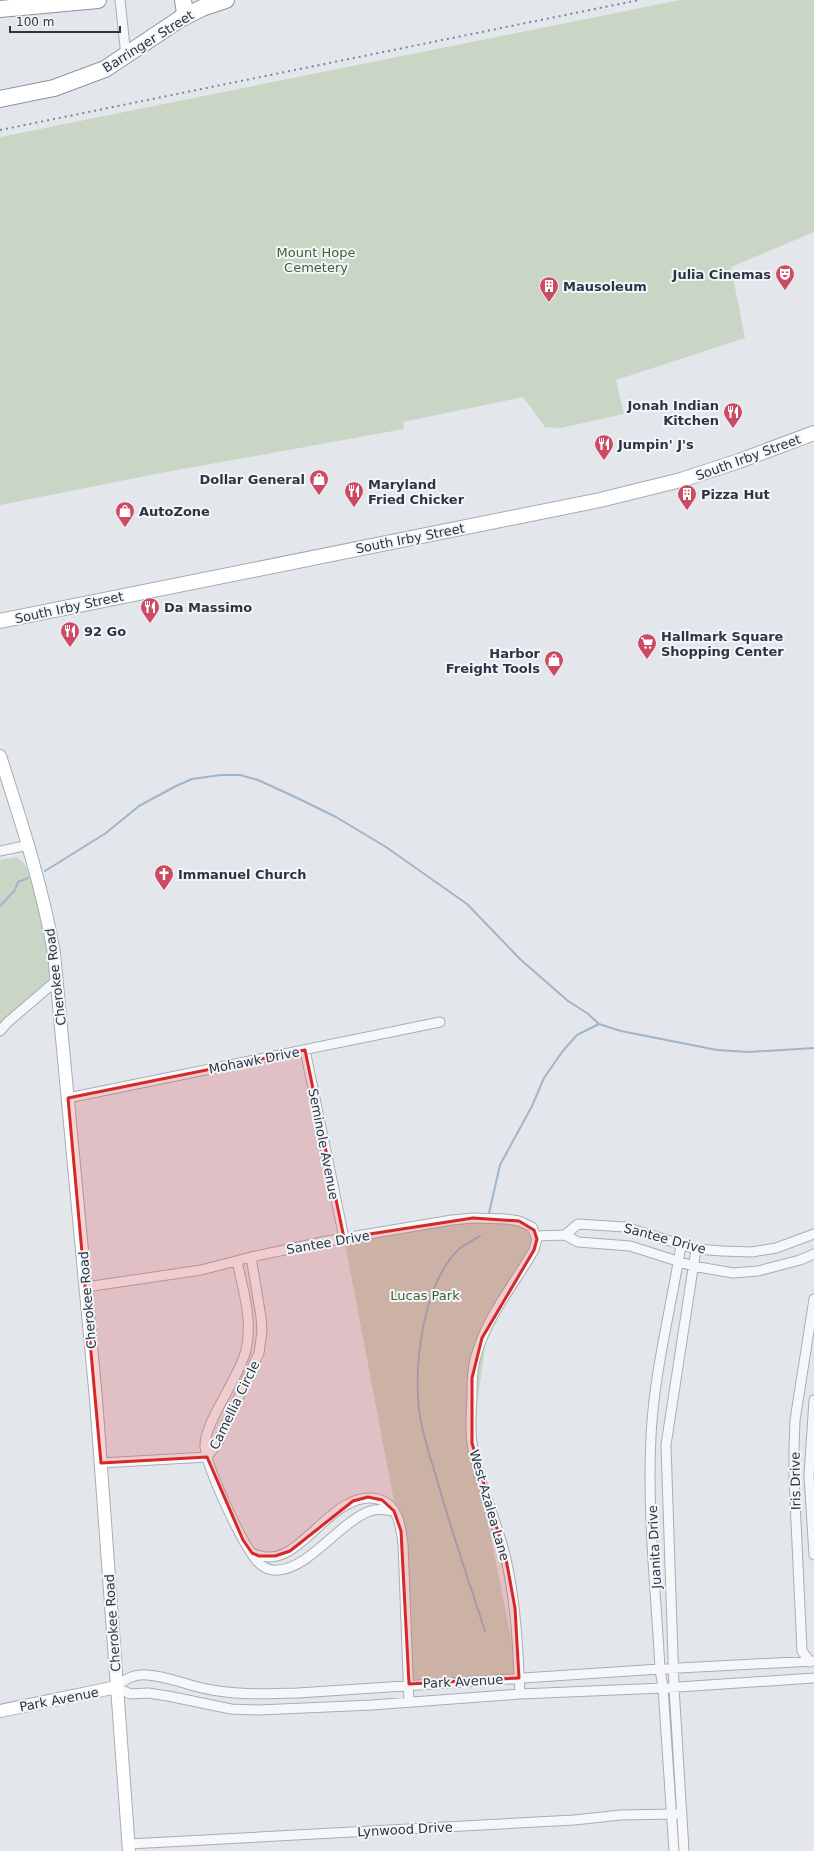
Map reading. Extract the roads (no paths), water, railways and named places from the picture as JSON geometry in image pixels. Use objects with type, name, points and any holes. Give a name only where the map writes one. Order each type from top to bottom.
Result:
[{"type":"highway","points":[[0,9],[98,0]]},
{"type":"highway","points":[[180,19],[185,13],[183,0]]},
{"type":"highway","name":"Barringer Street","points":[[0,99],[68,84],[105,69],[180,19],[202,8],[226,0]]},
{"type":"main road","name":"South Irby Street","points":[[0,621],[600,500],[681,480],[814,433]]},
{"type":"street","points":[[120,0],[126,56]]},
{"type":"street","name":"Cherokee Road","points":[[0,756],[29,845],[48,919],[56,982],[86,1287],[101,1463],[129,1847]]},
{"type":"street","points":[[0,851],[29,845]]},
{"type":"street","points":[[0,1031],[56,982]]},
{"type":"street","name":"Mohawk Drive","points":[[68,1098],[440,1022]]},
{"type":"street","name":"Seminole Avenue","points":[[305,1050],[344,1238]]},
{"type":"street","name":"Santee Drive","points":[[86,1287],[201,1270],[251,1257],[344,1238],[452,1220],[473,1218],[519,1220],[532,1227],[536,1236],[565,1235],[578,1242],[630,1246],[693,1266],[721,1272],[745,1273],[778,1266],[814,1254]]},
{"type":"street","name":"Santee Drive","points":[[565,1235],[578,1224],[625,1226],[696,1249],[752,1252],[776,1248],[814,1234]]},
{"type":"street","name":"West Azalea Lane","points":[[520,1694],[515,1608],[506,1559],[496,1521],[479,1472],[472,1443],[472,1378],[476,1354],[488,1324],[534,1250],[537,1243],[536,1236]]},
{"type":"street","name":"Juanita Drive","points":[[681,1245],[657,1377],[651,1436],[651,1511],[660,1669],[676,1814],[684,1851]]},
{"type":"street","name":"Juanita Drive","points":[[674,1851],[676,1814],[675,1668],[666,1445],[696,1249]]},
{"type":"street","name":"Camellia Circle","points":[[208,1457],[218,1442],[259,1353],[262,1331],[261,1317],[251,1257]]},
{"type":"street","name":"Camellia Circle","points":[[237,1261],[248,1310],[248,1337],[246,1352],[209,1428],[205,1447],[216,1481],[231,1516],[252,1553],[262,1566],[276,1571],[284,1569],[300,1562],[362,1514],[377,1509],[394,1511]]},
{"type":"street","name":"Iris Drive","points":[[812,1678],[813,1660],[802,1651],[794,1471],[795,1420],[814,1299]]},
{"type":"street","name":"Iris Drive","points":[[814,1400],[809,1475],[814,1555]]},
{"type":"street","points":[[101,1463],[208,1457]]},
{"type":"street","points":[[252,1553],[259,1556],[268,1557],[290,1551],[344,1506],[360,1498],[368,1497],[382,1500],[394,1511],[400,1523],[403,1544],[409,1702]]},
{"type":"street","name":"Park Avenue","points":[[0,1711],[117,1687],[127,1677],[146,1675],[182,1682],[211,1690],[254,1694],[298,1693],[409,1684],[813,1660]]},
{"type":"street","name":"Park Avenue","points":[[117,1687],[130,1694],[148,1693],[231,1709],[259,1710],[520,1694],[663,1688],[812,1678]]},
{"type":"street","name":"Lynwood Drive","points":[[129,1847],[574,1820],[621,1815],[676,1814]]},
{"type":"waterway","points":[[45,871],[106,833],[139,806],[176,786],[192,779],[221,775],[240,775],[258,780],[336,817],[386,847],[467,904],[520,959],[568,1001],[587,1013],[599,1024],[621,1031],[717,1050],[748,1052],[814,1048]]},
{"type":"waterway","points":[[0,906],[15,890],[18,882],[28,878]]},
{"type":"waterway","points":[[489,1213],[500,1165],[532,1106],[544,1078],[562,1052],[577,1035],[599,1024]]},
{"type":"waterway","points":[[480,1236],[459,1249],[447,1264],[437,1282],[429,1303],[420,1347],[418,1391],[420,1419],[427,1446],[485,1631]]},
{"type":"railway","points":[[0,130],[639,0]]},
{"type":"place","name":"Julia Cinemas","points":[[785,291]]},
{"type":"place","name":"Mausoleum","points":[[549,303]]},
{"type":"place","name":"Jonah Indian Kitchen","points":[[733,429]]},
{"type":"place","name":"Jumpin' J's","points":[[604,461]]},
{"type":"place","name":"Dollar General","points":[[319,496]]},
{"type":"place","name":"Maryland Fried Chicker","points":[[354,508]]},
{"type":"place","name":"Pizza Hut","points":[[687,511]]},
{"type":"place","name":"AutoZone","points":[[125,528]]},
{"type":"place","name":"Da Massimo","points":[[150,624]]},
{"type":"place","name":"92 Go","points":[[70,648]]},
{"type":"place","name":"Hallmark Square Shopping Center","points":[[647,660]]},
{"type":"place","name":"Harbor Freight Tools","points":[[554,677]]},
{"type":"place","name":"Immanuel Church","points":[[164,891]]},
{"type":"park label","name":"Mount Hope Cemetery","points":[[316,260]]},
{"type":"park label","name":"Lucas Park","points":[[425,1295]]}]
